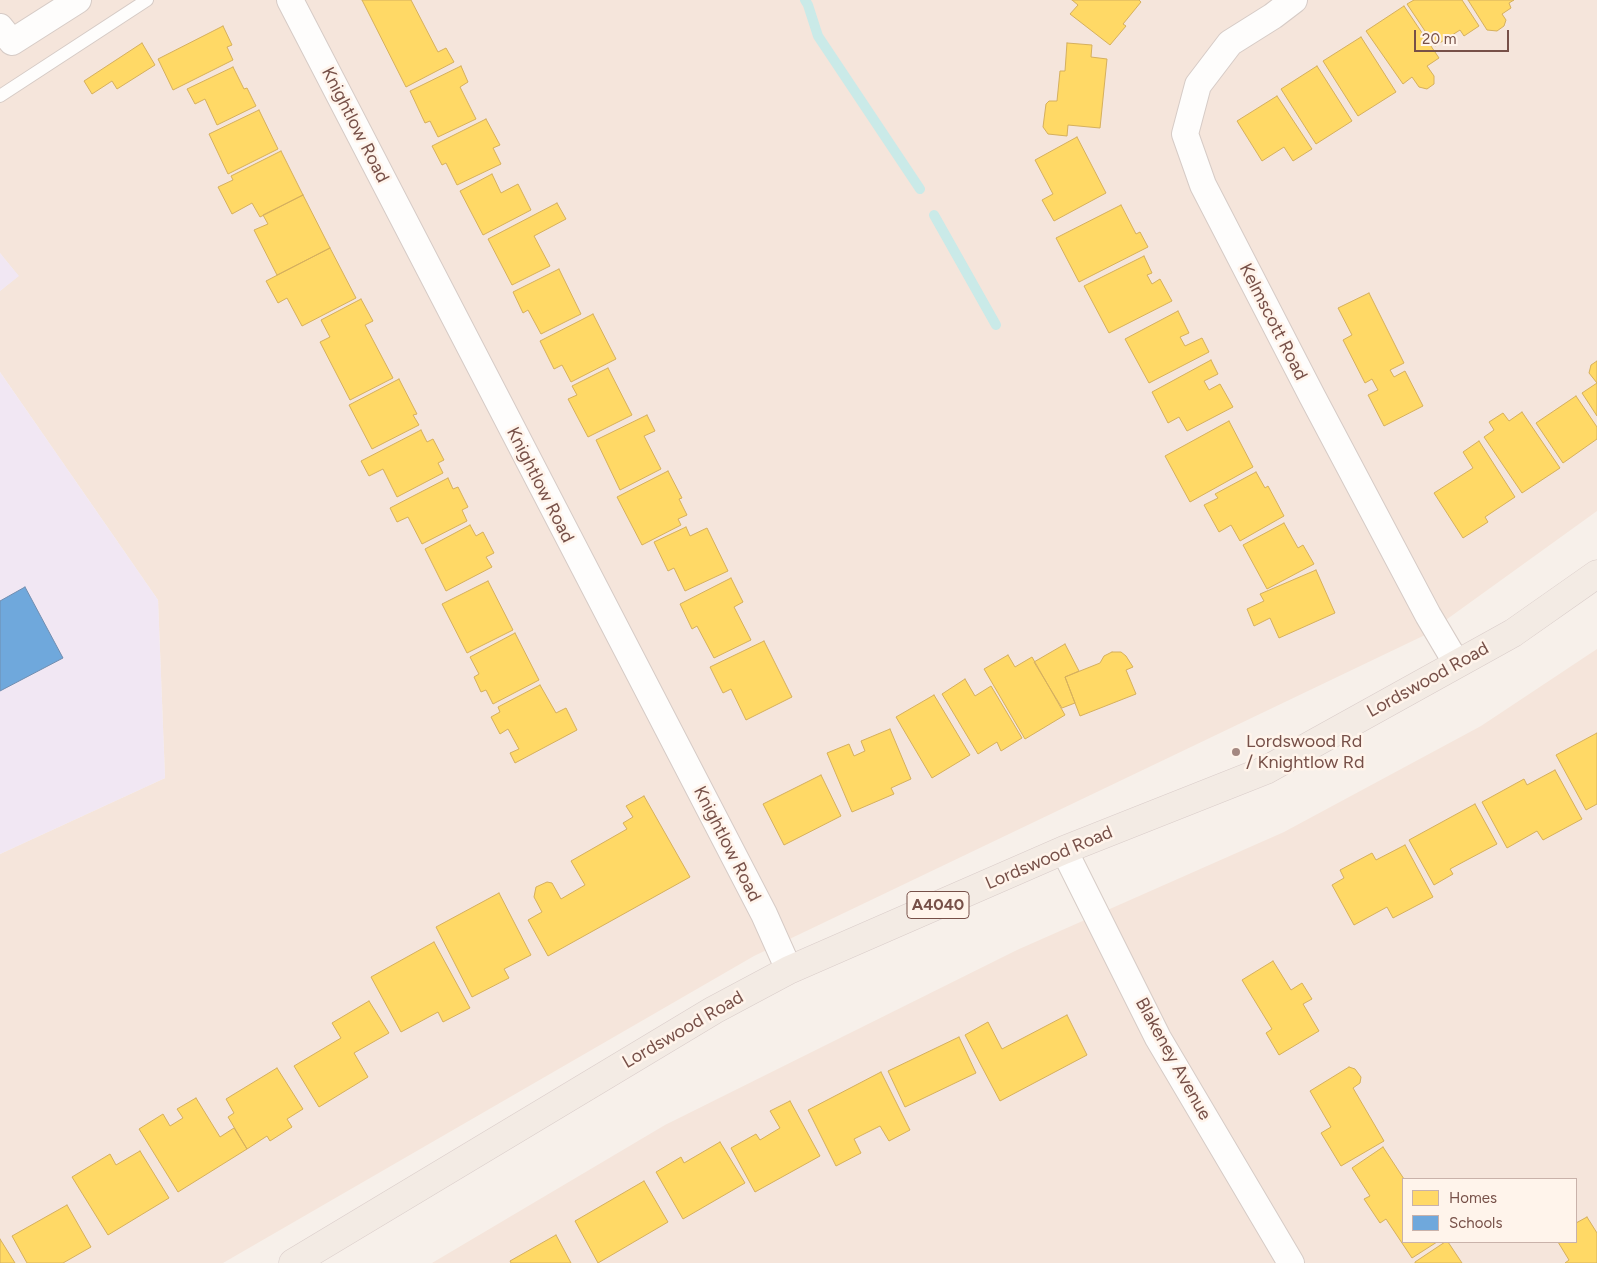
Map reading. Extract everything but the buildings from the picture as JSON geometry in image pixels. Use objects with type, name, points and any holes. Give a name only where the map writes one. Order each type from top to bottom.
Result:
[{"type":"main road","name":"Lordswood Road","points":[[293,1263],[714,1010],[789,970],[1064,850],[1266,770],[1513,633],[1597,574]]},
{"type":"street","points":[[4,40],[78,0]]},
{"type":"street","name":"Knightlow Road","points":[[290,0],[764,914],[789,970]]},
{"type":"street","name":"Kelmscott Road","points":[[1294,0],[1273,16],[1230,42],[1198,85],[1185,134],[1204,185],[1312,396],[1428,615],[1457,664]]},
{"type":"street","name":"Blakeney Avenue","points":[[1064,850],[1158,1038],[1291,1263]]},
{"type":"lane","points":[[0,96],[147,0]]},
{"type":"shaded area","points":[[0,0],[1597,0],[1597,511],[1425,635],[754,956],[223,1263],[0,1263],[0,854],[165,778],[158,600],[0,372],[0,291],[18,276],[0,253]]},
{"type":"shaded area","points":[[0,253],[19,276],[0,291]]},
{"type":"shaded area","points":[[0,372],[158,600],[165,778],[0,854]]},
{"type":"shaded area","points":[[1597,649],[1597,1263],[432,1263],[665,1125],[1017,950],[1284,832],[1481,726]]},
{"type":"waterway","points":[[805,0],[818,36],[920,189]]},
{"type":"waterway","points":[[934,215],[996,325]]},
{"type":"place","name":"Lordswood Rd / Knightlow Rd","points":[[1236,752]]}]
